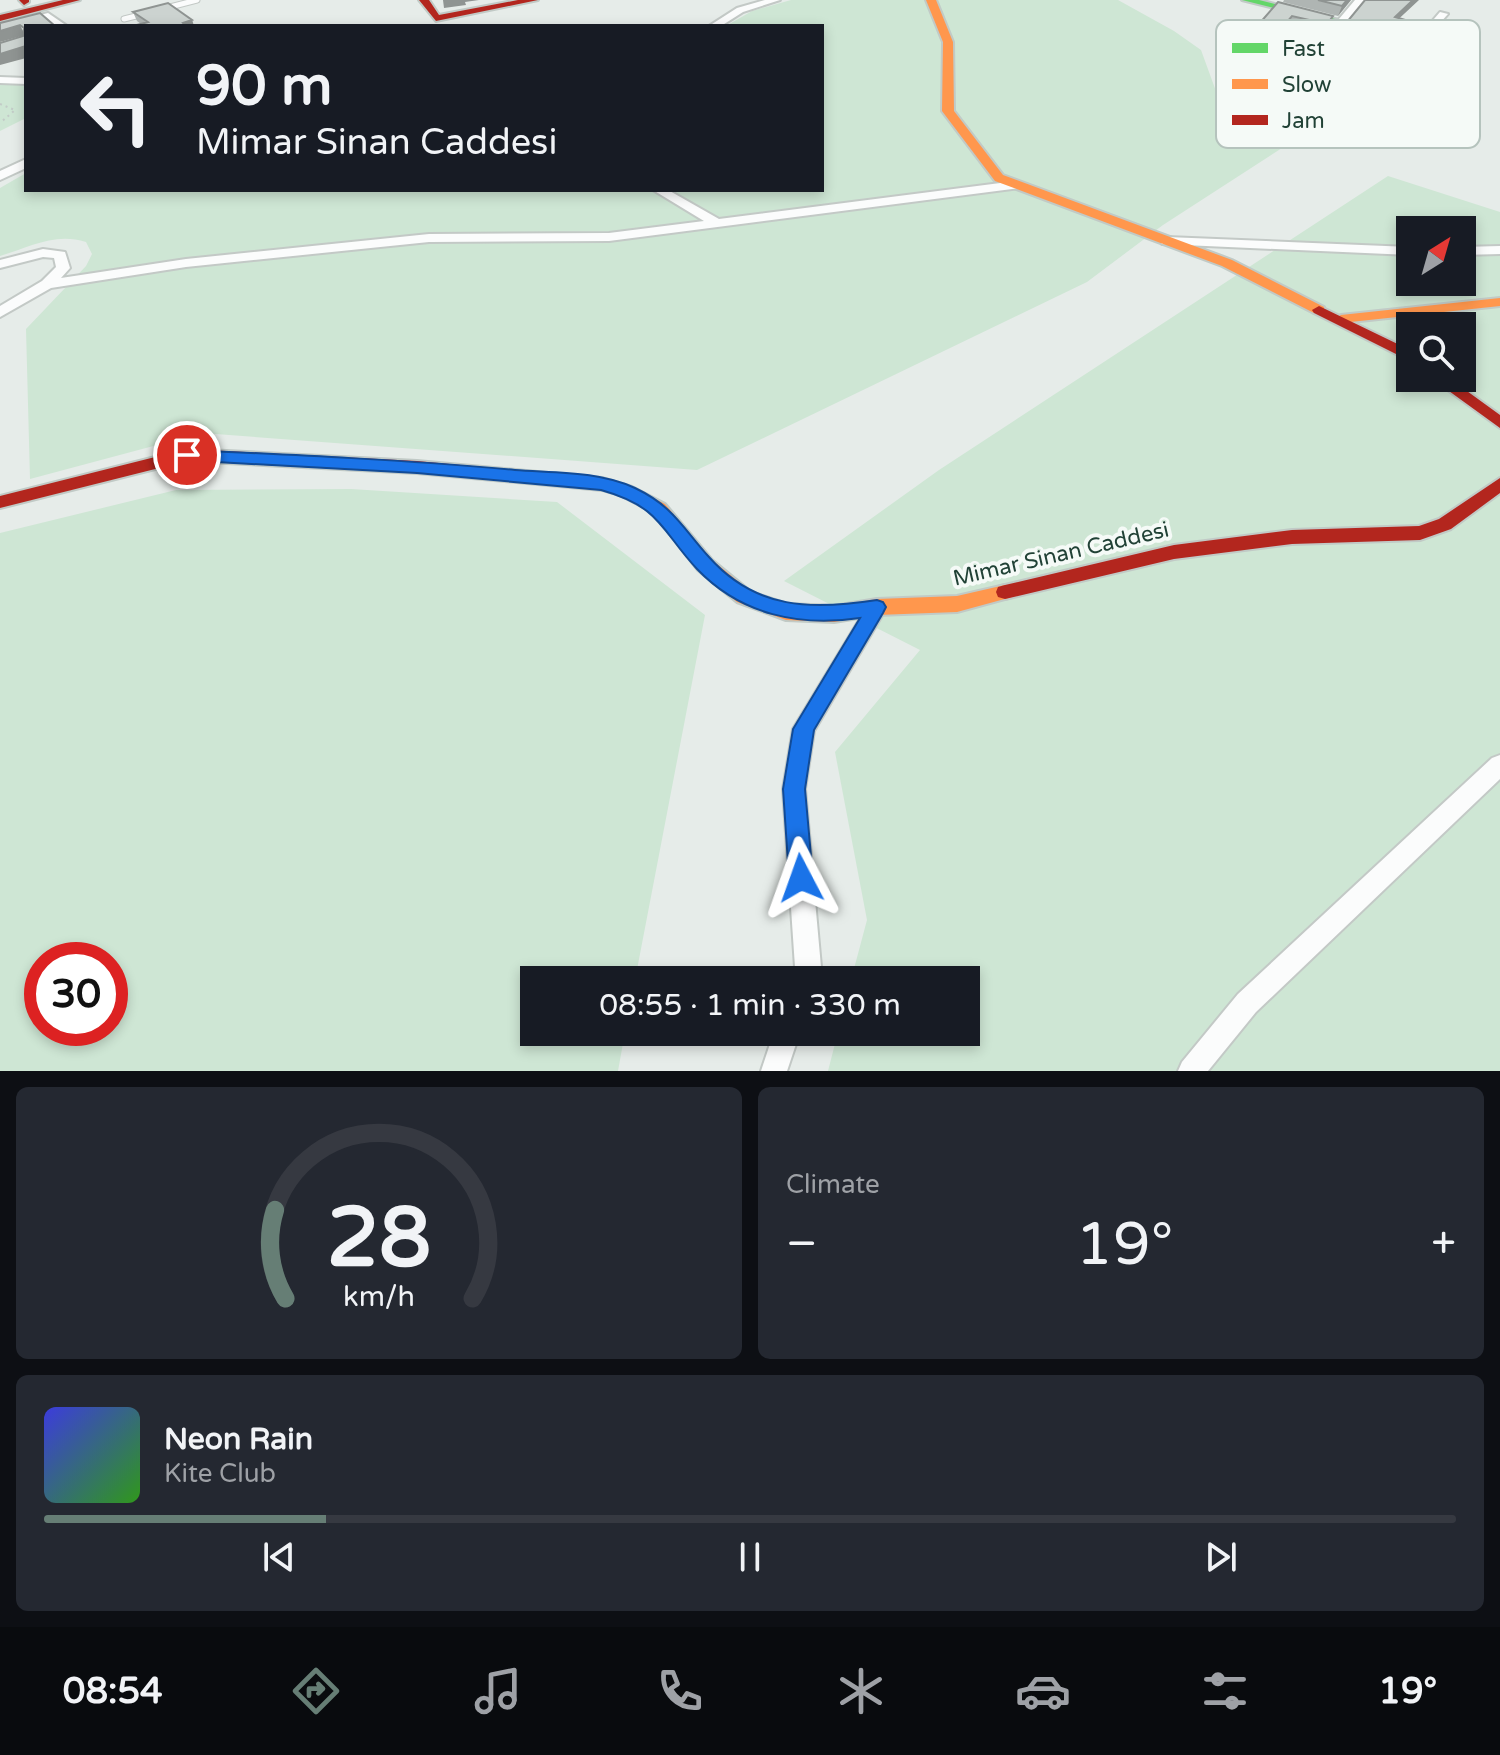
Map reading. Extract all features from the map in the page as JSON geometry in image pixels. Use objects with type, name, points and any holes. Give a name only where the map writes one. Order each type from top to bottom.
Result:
[{"type":"main road","points":[[424,0],[436,18],[533,0]]},
{"type":"main road","points":[[931,0],[948,42],[948,111],[999,178],[1227,263],[1396,349]]},
{"type":"main road","points":[[1247,0],[1333,20]]},
{"type":"main road","points":[[0,8],[46,6]]},
{"type":"main road","points":[[0,18],[46,6]]},
{"type":"main road","points":[[1340,319],[1500,302]]},
{"type":"main road","points":[[1458,392],[1500,423]]},
{"type":"main road","name":"Mimar Sinan Caddesi","points":[[0,502],[187,455],[417,467],[601,484],[626,491],[659,508],[705,565],[744,597],[786,612],[834,614],[877,607],[957,604],[1174,552],[1292,537],[1420,533],[1445,524],[1500,484]]},
{"type":"street","points":[[717,24],[740,10],[775,0]]},
{"type":"street","points":[[1344,20],[1360,0]]},
{"type":"street","points":[[0,28],[46,6]]},
{"type":"street","points":[[1438,20],[1443,14]]},
{"type":"street","points":[[0,80],[24,81]]},
{"type":"street","points":[[0,176],[24,164]]},
{"type":"street","points":[[47,284],[186,263],[374,242],[429,238],[609,237],[1016,185]]},
{"type":"street","points":[[662,192],[715,222]]},
{"type":"street","points":[[1167,241],[1396,250]]},
{"type":"street","points":[[1476,251],[1500,250]]},
{"type":"street","points":[[0,264],[43,253],[60,255],[63,268],[47,284],[13,302],[0,313]]},
{"type":"street","points":[[808,966],[794,789],[804,729],[877,607]]},
{"type":"street","points":[[1191,1071],[1247,1003],[1500,765]]},
{"type":"street","points":[[774,1071],[782,1046]]},
{"type":"lane","points":[[124,19],[197,0]]},
{"type":"path","points":[[0,104],[15,110],[0,123]]},
{"type":"green space","points":[[791,0],[1118,0],[1201,50],[1216,91],[1216,148],[1282,148],[1163,225],[1087,282],[697,470],[202,433],[30,479],[26,329],[86,266],[92,254],[86,242],[64,239],[43,242],[0,256],[0,188],[24,174],[24,192],[824,192],[824,24],[729,24],[752,11]]},
{"type":"green space","points":[[0,80],[24,81],[24,119],[0,131]]},
{"type":"green space","points":[[1388,176],[1500,212],[1500,1071],[828,1071],[834,1046],[980,1046],[980,966],[855,966],[867,920],[835,752],[920,650],[784,581],[939,470]]},
{"type":"green space","points":[[351,489],[557,502],[705,615],[638,966],[520,966],[520,1046],[622,1046],[618,1071],[0,1071],[0,533],[176,490]]},
{"type":"building","points":[[1318,0],[1347,0],[1342,6]]},
{"type":"building","points":[[1365,0],[1413,0],[1395,17],[1406,20],[1349,20]]},
{"type":"building","points":[[1278,2],[1333,16],[1330,20],[1292,16],[1289,20],[1262,20]]},
{"type":"building","points":[[168,3],[192,20],[184,24],[140,24],[148,22],[133,12]]},
{"type":"building","points":[[40,13],[53,24],[24,24],[24,28],[20,25],[0,31],[0,23]]},
{"type":"building","points":[[24,28],[24,47],[0,54],[0,43],[23,36]]},
{"type":"traffic: fast","points":[[1247,0],[1333,20]]},
{"type":"traffic: slow","points":[[931,0],[948,42],[948,111],[999,178],[1227,263],[1319,310]]},
{"type":"traffic: slow","points":[[1341,319],[1500,302]]},
{"type":"traffic: slow","points":[[602,484],[626,491],[659,508],[705,565],[744,597],[786,612],[834,614],[877,607],[957,604],[1005,592]]},
{"type":"traffic: jam","points":[[0,18],[75,0]]},
{"type":"traffic: jam","points":[[424,0],[436,18],[533,0]]},
{"type":"traffic: jam","points":[[1319,310],[1396,349]]},
{"type":"traffic: jam","points":[[1458,392],[1500,423]]},
{"type":"traffic: jam","points":[[0,502],[187,455],[417,467],[602,484]]},
{"type":"traffic: jam","points":[[1005,592],[1174,552],[1292,537],[1420,533],[1445,524],[1500,484]]},
{"type":"route","points":[[187,455],[417,467],[601,484],[626,491],[659,508],[705,565],[744,597],[786,612],[834,614],[877,607],[804,729],[794,789],[801,878]]}]
